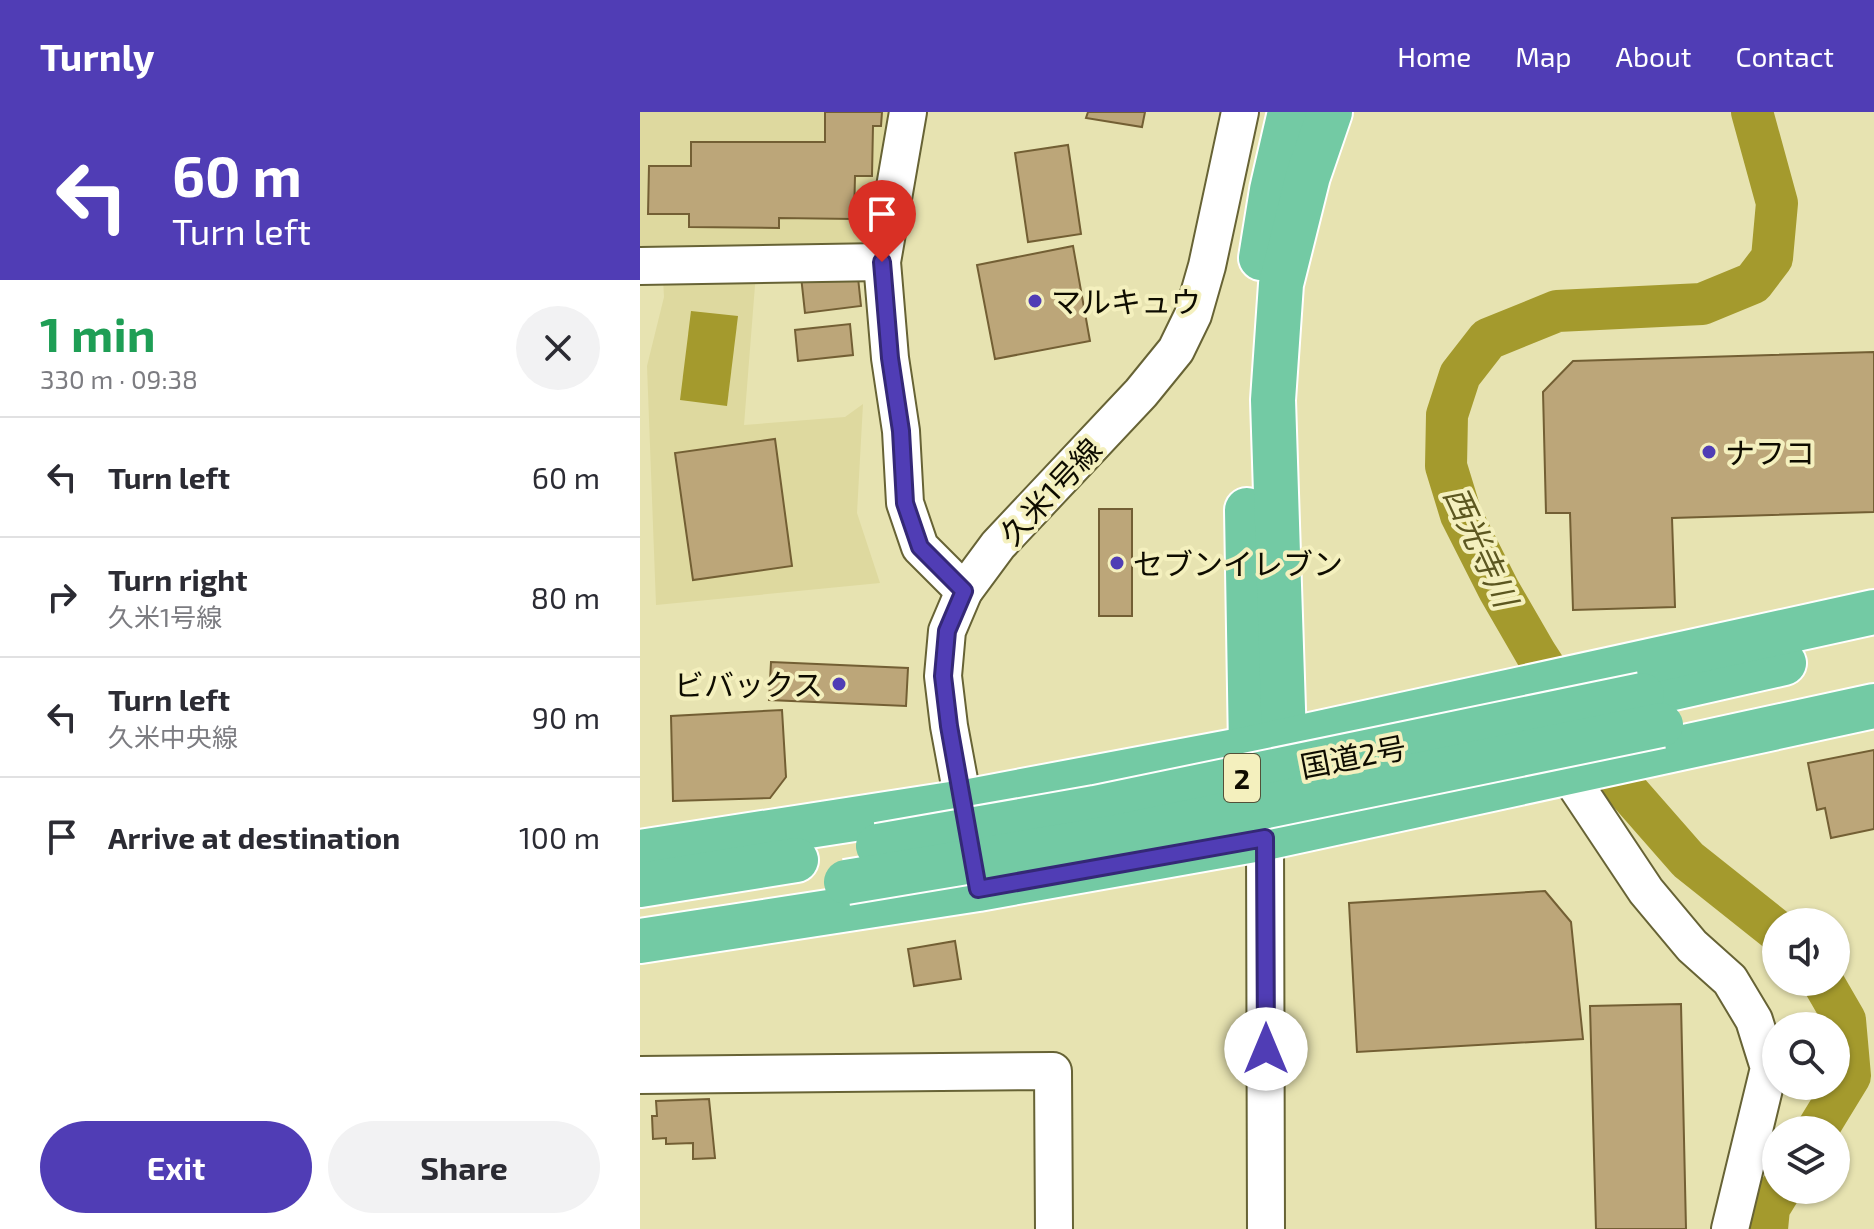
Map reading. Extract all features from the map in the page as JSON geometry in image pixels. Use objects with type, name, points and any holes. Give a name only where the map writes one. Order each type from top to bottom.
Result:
[{"type":"highway","points":[[1267,744],[1245,415],[1252,320],[1272,190],[1290,112]]},
{"type":"highway","points":[[1265,838],[1273,400],[1281,284],[1308,176],[1330,112]]},
{"type":"highway","name":"2","points":[[640,852],[964,802],[1267,744],[1874,612]]},
{"type":"highway","name":"国道2号","points":[[1649,725],[1874,642]]},
{"type":"highway","name":"国道2号","points":[[640,885],[844,868],[1127,835],[1874,678]]},
{"type":"highway","name":"2","points":[[640,941],[978,889],[1265,838],[1566,771],[1649,725],[1874,706]]},
{"type":"highway","name":"国道2号","points":[[640,914],[844,868]]},
{"type":"street","points":[[908,112],[882,262],[890,358],[901,431],[905,503],[920,547],[964,591]]},
{"type":"street","name":"久米1号線","points":[[978,889],[949,726],[943,676],[947,631],[964,591],[998,545],[1141,393],[1176,350],[1193,315],[1207,266],[1240,112]]},
{"type":"street","points":[[640,266],[882,262]]},
{"type":"street","points":[[1566,771],[1646,891],[1692,946],[1730,980],[1754,1020],[1769,1068],[1730,1229]]},
{"type":"street","points":[[1265,838],[1266,1229]]},
{"type":"street","points":[[640,1075],[1053,1071],[1054,1229]]},
{"type":"shaded area","points":[[640,112],[896,112],[873,235],[849,251],[757,260],[744,425],[845,417],[863,404],[857,513],[880,583],[656,605],[647,366],[664,297],[663,278],[640,256]]},
{"type":"shaded area","points":[[691,311],[738,316],[727,406],[680,400]]},
{"type":"building","points":[[825,112],[882,112],[881,126],[873,126],[872,176],[855,176],[854,219],[779,218],[779,228],[689,227],[689,214],[648,214],[649,166],[691,166],[691,142],[825,142]]},
{"type":"building","points":[[1088,112],[1145,112],[1142,127],[1086,118]]},
{"type":"building","points":[[1068,145],[1081,234],[1028,242],[1015,153]]},
{"type":"building","points":[[1073,246],[1090,341],[995,359],[977,265]]},
{"type":"building","points":[[857,268],[861,306],[805,313],[801,276]]},
{"type":"building","points":[[850,324],[853,355],[798,361],[795,330]]},
{"type":"building","name":"ナフコ","points":[[1874,352],[1874,512],[1672,518],[1675,607],[1573,610],[1570,513],[1546,513],[1543,392],[1573,361]]},
{"type":"building","points":[[775,439],[792,566],[693,580],[675,453]]},
{"type":"building","points":[[1099,509],[1132,509],[1132,616],[1099,616]]},
{"type":"building","name":"ビバックス","points":[[771,662],[908,668],[906,706],[769,700]]},
{"type":"building","points":[[782,710],[786,777],[770,798],[673,801],[671,716]]},
{"type":"building","points":[[1874,750],[1874,829],[1831,838],[1825,808],[1817,810],[1808,763]]},
{"type":"building","points":[[1545,891],[1571,922],[1583,1039],[1357,1052],[1349,903]]},
{"type":"building","points":[[955,941],[961,979],[914,986],[908,949]]},
{"type":"building","points":[[1681,1004],[1686,1229],[1596,1229],[1590,1006]]},
{"type":"building","points":[[709,1099],[715,1158],[693,1159],[693,1143],[666,1144],[666,1138],[653,1139],[652,1116],[657,1116],[656,1101]]},
{"type":"waterway","name":"西光寺川","points":[[1752,112],[1777,203],[1772,258],[1753,283],[1702,304],[1557,311],[1488,339],[1460,375],[1447,415],[1446,466],[1461,515],[1499,590],[1536,654],[1617,779],[1688,860],[1762,919]]},
{"type":"waterway","name":"西光寺川","points":[[1826,1116],[1850,1076],[1845,1020],[1831,996]]},
{"type":"waterway","name":"西光寺川","points":[[1767,1229],[1771,1204]]},
{"type":"place","name":"マルキュウ","points":[[1035,301]]},
{"type":"place","name":"ナフコ","points":[[1709,452]]},
{"type":"place","name":"セブンイレブン","points":[[1117,563]]},
{"type":"place","name":"ビバックス","points":[[839,684]]},
{"type":"route","points":[[882,262],[890,358],[901,431],[905,503],[920,547],[964,591],[947,631],[943,676],[978,889],[1265,838],[1266,1049]]}]
